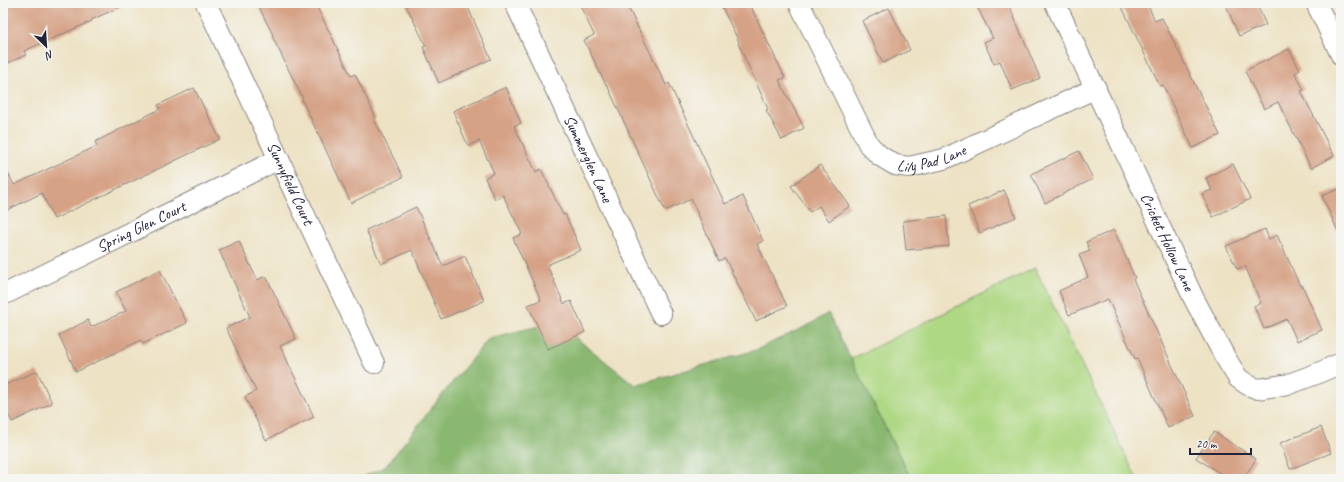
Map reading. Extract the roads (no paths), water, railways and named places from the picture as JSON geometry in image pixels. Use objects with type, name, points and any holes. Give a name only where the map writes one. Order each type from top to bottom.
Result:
[{"type":"street","name":"Sunnyfield Court","points":[[206,3],[374,363]]},
{"type":"street","name":"Summerglen Lane","points":[[516,3],[661,314]]},
{"type":"street","name":"Lily Pad Lane","points":[[799,3],[869,146],[880,156],[895,165],[909,167],[944,160],[1096,88]]},
{"type":"street","name":"Cricket Hollow Lane","points":[[1055,3],[1194,299],[1238,378],[1248,385],[1258,389],[1289,384],[1341,363]]},
{"type":"street","points":[[1316,3],[1341,55]]},
{"type":"street","name":"Spring Glen Court","points":[[3,295],[279,159]]}]
